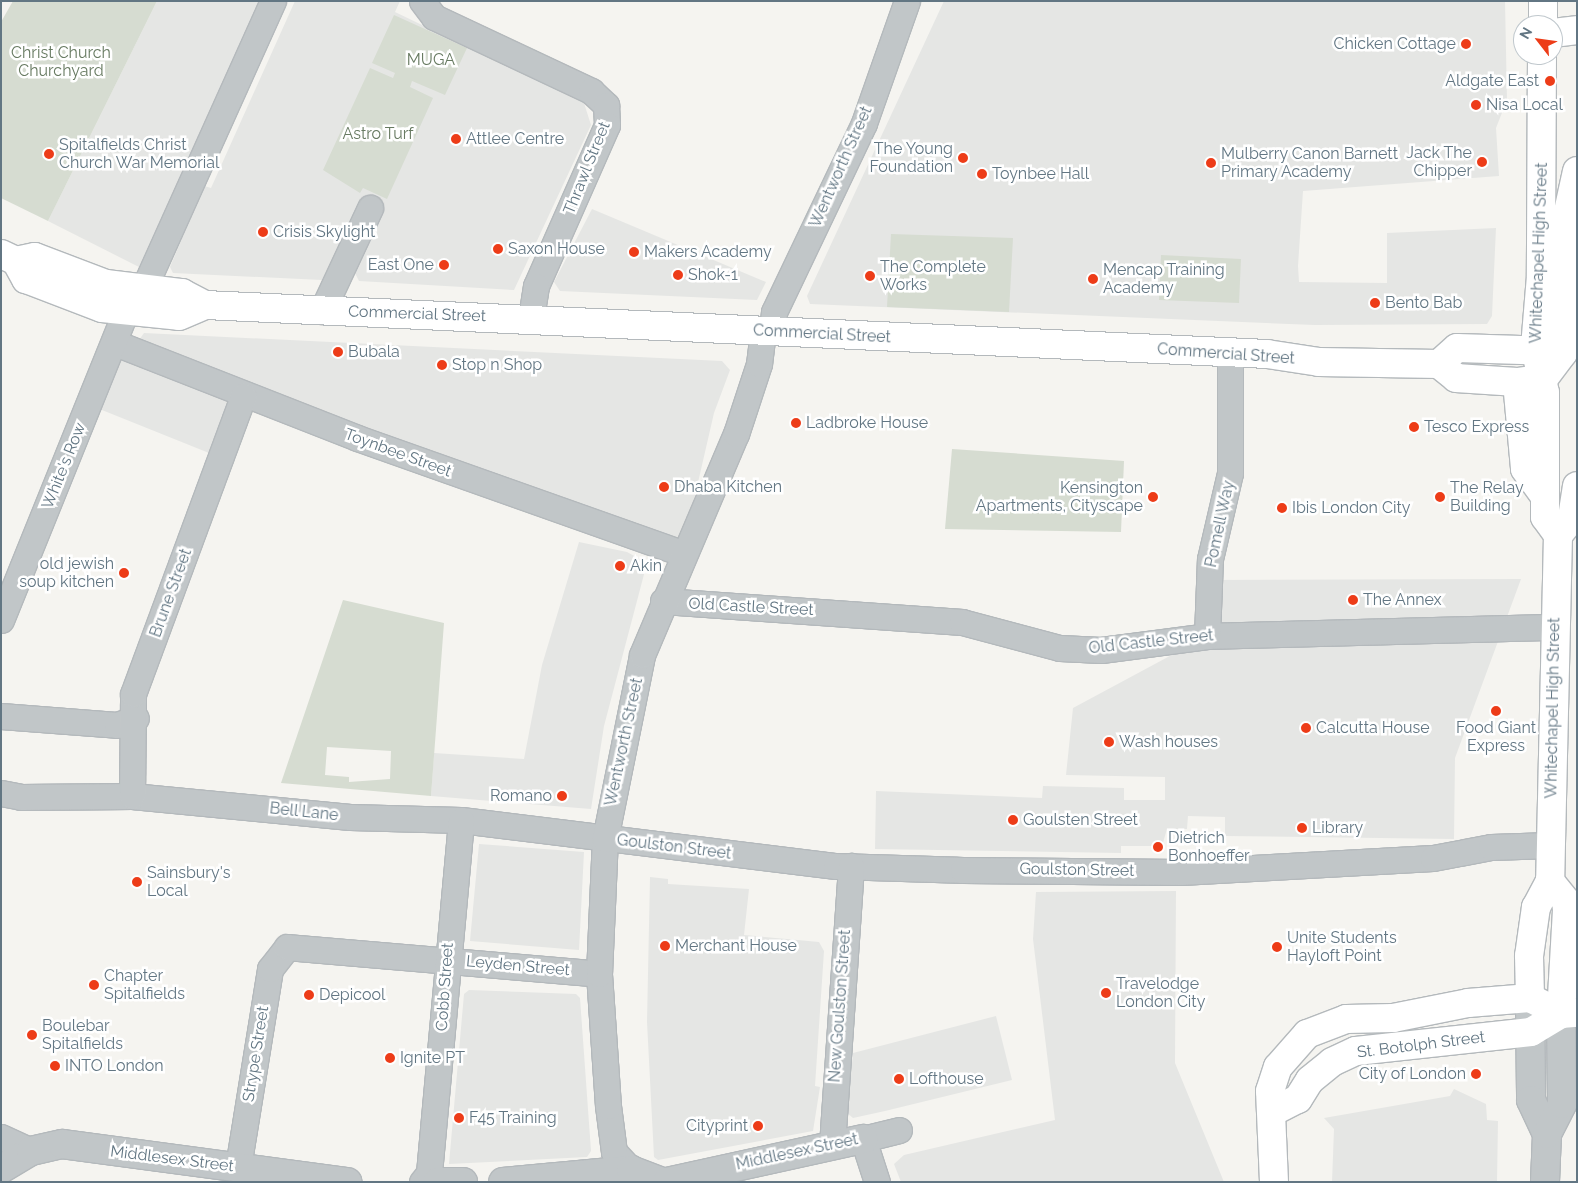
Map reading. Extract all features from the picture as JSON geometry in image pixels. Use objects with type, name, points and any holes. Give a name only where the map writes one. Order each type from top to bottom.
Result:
[{"type":"main road","points":[[1543,1],[1543,15]]},
{"type":"main road","points":[[1563,32],[1577,30]]},
{"type":"main road","points":[[1563,51],[1577,49]]},
{"type":"main road","name":"Whitechapel High Street","points":[[1530,998],[1536,907],[1550,881],[1554,627],[1558,535],[1545,517],[1545,497],[1525,469],[1530,380],[1535,347],[1541,276],[1542,65]]},
{"type":"main road","points":[[1570,354],[1568,212],[1577,171]]},
{"type":"main road","name":"Commercial Street","points":[[9,258],[34,257],[96,281],[143,290],[182,293],[205,305],[1230,353],[1319,362],[1439,364]]},
{"type":"main road","name":"Commercial Street","points":[[9,258],[26,279],[102,308],[178,316],[205,305]]},
{"type":"main road","points":[[1535,347],[1570,354],[1530,380],[1456,378],[1439,364],[1457,348],[1535,347]]},
{"type":"main road","points":[[1558,535],[1572,518],[1577,486]]},
{"type":"main road","points":[[1550,881],[1566,901],[1569,1014]]},
{"type":"main road","points":[[1530,998],[1569,1014]]},
{"type":"main road","name":"St. Botolph Street","points":[[1274,1182],[1270,1090],[1278,1067],[1306,1034],[1325,1025],[1426,1014],[1468,1003],[1530,998]]},
{"type":"main road","points":[[1531,1032],[1569,1014]]},
{"type":"main road","name":"St. Botolph Street","points":[[1272,1112],[1298,1099],[1310,1080],[1332,1062],[1356,1051],[1531,1032]]},
{"type":"street","points":[[143,290],[273,1]]},
{"type":"street","name":"Thrawl Street","points":[[422,1],[434,17],[591,91],[606,105],[607,125],[536,286],[531,319]]},
{"type":"street","name":"Wentworth Street","points":[[630,1170],[614,1152],[599,974],[605,839],[642,655],[663,601],[739,425],[774,312],[864,123],[907,1]]},
{"type":"street","points":[[322,311],[370,208]]},
{"type":"street","name":"White's Row","points":[[1,620],[115,343],[126,311]]},
{"type":"street","name":"Toynbee Street","points":[[115,343],[243,396],[684,554]]},
{"type":"street","name":"Pomell Way","points":[[1207,636],[1210,559],[1230,473],[1230,353]]},
{"type":"street","name":"Brune Street","points":[[132,796],[136,718],[133,694],[243,396]]},
{"type":"street","name":"Old Castle Street","points":[[663,601],[962,622],[1060,648],[1101,650],[1207,636],[1554,627]]},
{"type":"street","points":[[1,716],[117,725],[136,718]]},
{"type":"street","name":"Bell Lane","points":[[1,793],[21,797],[132,796],[350,817],[461,820],[589,833],[605,839]]},
{"type":"street","name":"Cobb Street","points":[[422,1182],[429,1173],[461,820]]},
{"type":"street","name":"Goulston Street","points":[[605,839],[851,866],[1181,872],[1433,858],[1491,847],[1550,845]]},
{"type":"street","name":"New Goulston Street","points":[[832,1145],[851,866]]},
{"type":"street","name":"Leyden Street","points":[[287,947],[599,974]]},
{"type":"street","name":"Strype Street","points":[[238,1167],[270,969],[287,947]]},
{"type":"street","points":[[1530,998],[1531,1100],[1547,1134]]},
{"type":"street","points":[[1545,1182],[1547,1134],[1562,1104],[1569,1014]]},
{"type":"street","name":"Middlesex Street","points":[[667,1182],[899,1130]]},
{"type":"street","points":[[1,1137],[31,1151]]},
{"type":"street","points":[[863,1139],[877,1182]]},
{"type":"street","name":"Middlesex Street","points":[[1,1169],[31,1151],[62,1144],[347,1182]]},
{"type":"street","points":[[502,1182],[630,1170],[662,1182]]},
{"type":"street","points":[[438,1182],[463,1182]]},
{"type":"shaded area","points":[[157,1],[260,1],[139,267],[48,221]]},
{"type":"shaded area","points":[[295,1],[400,1],[395,12],[584,103],[591,125],[514,290],[359,281],[355,273],[382,210],[359,205],[322,280],[173,273],[170,267],[204,186],[211,188]]},
{"type":"shaded area","points":[[944,1],[1505,1],[1507,100],[1496,128],[1499,176],[1303,191],[1298,266],[1299,282],[1387,283],[1387,233],[1496,228],[1492,316],[1487,324],[1315,325],[810,304],[807,296]]},
{"type":"shaded area","points":[[592,209],[766,282],[757,300],[560,291],[554,282]]},
{"type":"shaded area","points":[[144,333],[722,361],[730,370],[714,413],[685,539],[667,541],[415,455],[139,340]]},
{"type":"shaded area","points":[[124,355],[226,400],[229,409],[214,455],[92,406],[113,358]]},
{"type":"shaded area","points":[[579,542],[627,552],[647,563],[604,726],[591,809],[431,796],[434,753],[524,759],[542,665]]},
{"type":"shaded area","points":[[1521,579],[1455,758],[1454,839],[1225,836],[1225,817],[1188,816],[1187,829],[1167,829],[1162,846],[1121,846],[1121,853],[875,849],[876,791],[1042,798],[1043,786],[1124,788],[1124,800],[1165,800],[1165,777],[1066,775],[1073,708],[1207,636],[1209,580]]},
{"type":"shaded area","points":[[479,844],[584,852],[579,950],[470,941]]},
{"type":"shaded area","points":[[650,877],[668,879],[668,884],[749,889],[744,935],[819,942],[824,951],[815,1086],[820,1087],[813,1131],[658,1160],[654,1157],[647,1022]]},
{"type":"shaded area","points":[[1176,891],[1175,1063],[1224,1182],[901,1182],[894,1164],[904,1155],[1055,1120],[1033,939],[1036,892]]},
{"type":"shaded area","points":[[469,990],[576,994],[580,998],[591,1151],[587,1157],[449,1164],[464,994]]},
{"type":"shaded area","points":[[996,1016],[1012,1080],[853,1118],[847,1113],[853,1053]]},
{"type":"shaded area","points":[[1454,1089],[1486,1104],[1487,1120],[1498,1121],[1497,1182],[1332,1182],[1334,1129],[1324,1118],[1450,1096]]},
{"type":"green space","name":"Christ Church Churchyard","points":[[13,1],[157,1],[48,221],[1,198],[1,22]]},
{"type":"green space","name":"Astro Turf","points":[[394,15],[467,48],[445,95],[412,81],[410,87],[433,98],[387,199],[363,188],[360,193],[323,170],[370,68],[393,78],[395,73],[372,63]]},
{"type":"green space","points":[[891,234],[1013,238],[1009,312],[887,307]]},
{"type":"green space","points":[[1161,255],[1241,259],[1239,303],[1159,300]]},
{"type":"green space","points":[[952,449],[1124,461],[1121,532],[945,529]]},
{"type":"green space","points":[[343,600],[444,623],[431,796],[281,783]],"holes":[[[327,747],[391,751],[390,779],[349,782],[349,777],[325,775]]]},
{"type":"place","name":"Chicken Cottage","points":[[1466,44]]},
{"type":"place","name":"Aldgate East","points":[[1550,81]]},
{"type":"place","name":"Nisa Local","points":[[1476,105]]},
{"type":"place","name":"Attlee Centre","points":[[456,139]]},
{"type":"place","name":"Spitalfields Christ Church War Memorial","points":[[49,154]]},
{"type":"place","name":"The Young Foundation","points":[[963,158]]},
{"type":"place","name":"Jack The Chipper","points":[[1482,162]]},
{"type":"place","name":"Mulberry Canon Barnett Primary Academy","points":[[1211,163]]},
{"type":"place","name":"Toynbee Hall","points":[[982,174]]},
{"type":"place","name":"Crisis Skylight","points":[[263,232]]},
{"type":"place","name":"Saxon House","points":[[498,249]]},
{"type":"place","name":"Makers Academy","points":[[634,252]]},
{"type":"place","name":"East One","points":[[444,265]]},
{"type":"place","name":"Shok-1","points":[[678,275]]},
{"type":"place","name":"The Complete Works","points":[[870,276]]},
{"type":"place","name":"Mencap Training Academy","points":[[1093,279]]},
{"type":"place","name":"Bento Bab","points":[[1375,303]]},
{"type":"place","name":"Bubala","points":[[338,352]]},
{"type":"place","name":"Stop n Shop","points":[[442,365]]},
{"type":"place","name":"Ladbroke House","points":[[796,423]]},
{"type":"place","name":"Tesco Express","points":[[1414,427]]},
{"type":"place","name":"Dhaba Kitchen","points":[[664,487]]},
{"type":"place","name":"Kensington Apartments, Cityscape","points":[[1153,497]]},
{"type":"place","name":"The Relay Building","points":[[1440,497]]},
{"type":"place","name":"Ibis London City","points":[[1282,508]]},
{"type":"place","name":"Akin","points":[[620,566]]},
{"type":"place","name":"old jewish soup kitchen","points":[[124,573]]},
{"type":"place","name":"The Annex","points":[[1353,600]]},
{"type":"place","name":"Food Giant Express","points":[[1496,711]]},
{"type":"place","name":"Calcutta House","points":[[1306,728]]},
{"type":"place","name":"Wash houses","points":[[1109,742]]},
{"type":"place","name":"Romano","points":[[562,796]]},
{"type":"place","name":"Goulsten Street","points":[[1013,820]]},
{"type":"place","name":"Library","points":[[1302,828]]},
{"type":"place","name":"Dietrich Bonhoeffer","points":[[1158,847]]},
{"type":"place","name":"Sainsbury's Local","points":[[137,882]]},
{"type":"place","name":"Merchant House","points":[[665,946]]},
{"type":"place","name":"Unite Students Hayloft Point","points":[[1277,947]]},
{"type":"place","name":"Chapter Spitalfields","points":[[94,985]]},
{"type":"place","name":"Travelodge London City","points":[[1106,993]]},
{"type":"place","name":"Depicool","points":[[309,995]]},
{"type":"place","name":"Boulebar Spitalfields","points":[[32,1035]]},
{"type":"place","name":"Ignite PT","points":[[390,1058]]},
{"type":"place","name":"INTO London","points":[[55,1066]]},
{"type":"place","name":"City of London","points":[[1476,1074]]},
{"type":"place","name":"Lofthouse","points":[[899,1079]]},
{"type":"place","name":"F45 Training","points":[[459,1118]]},
{"type":"place","name":"Cityprint","points":[[758,1126]]},
{"type":"park label","name":"MUGA","points":[[431,60]]}]
